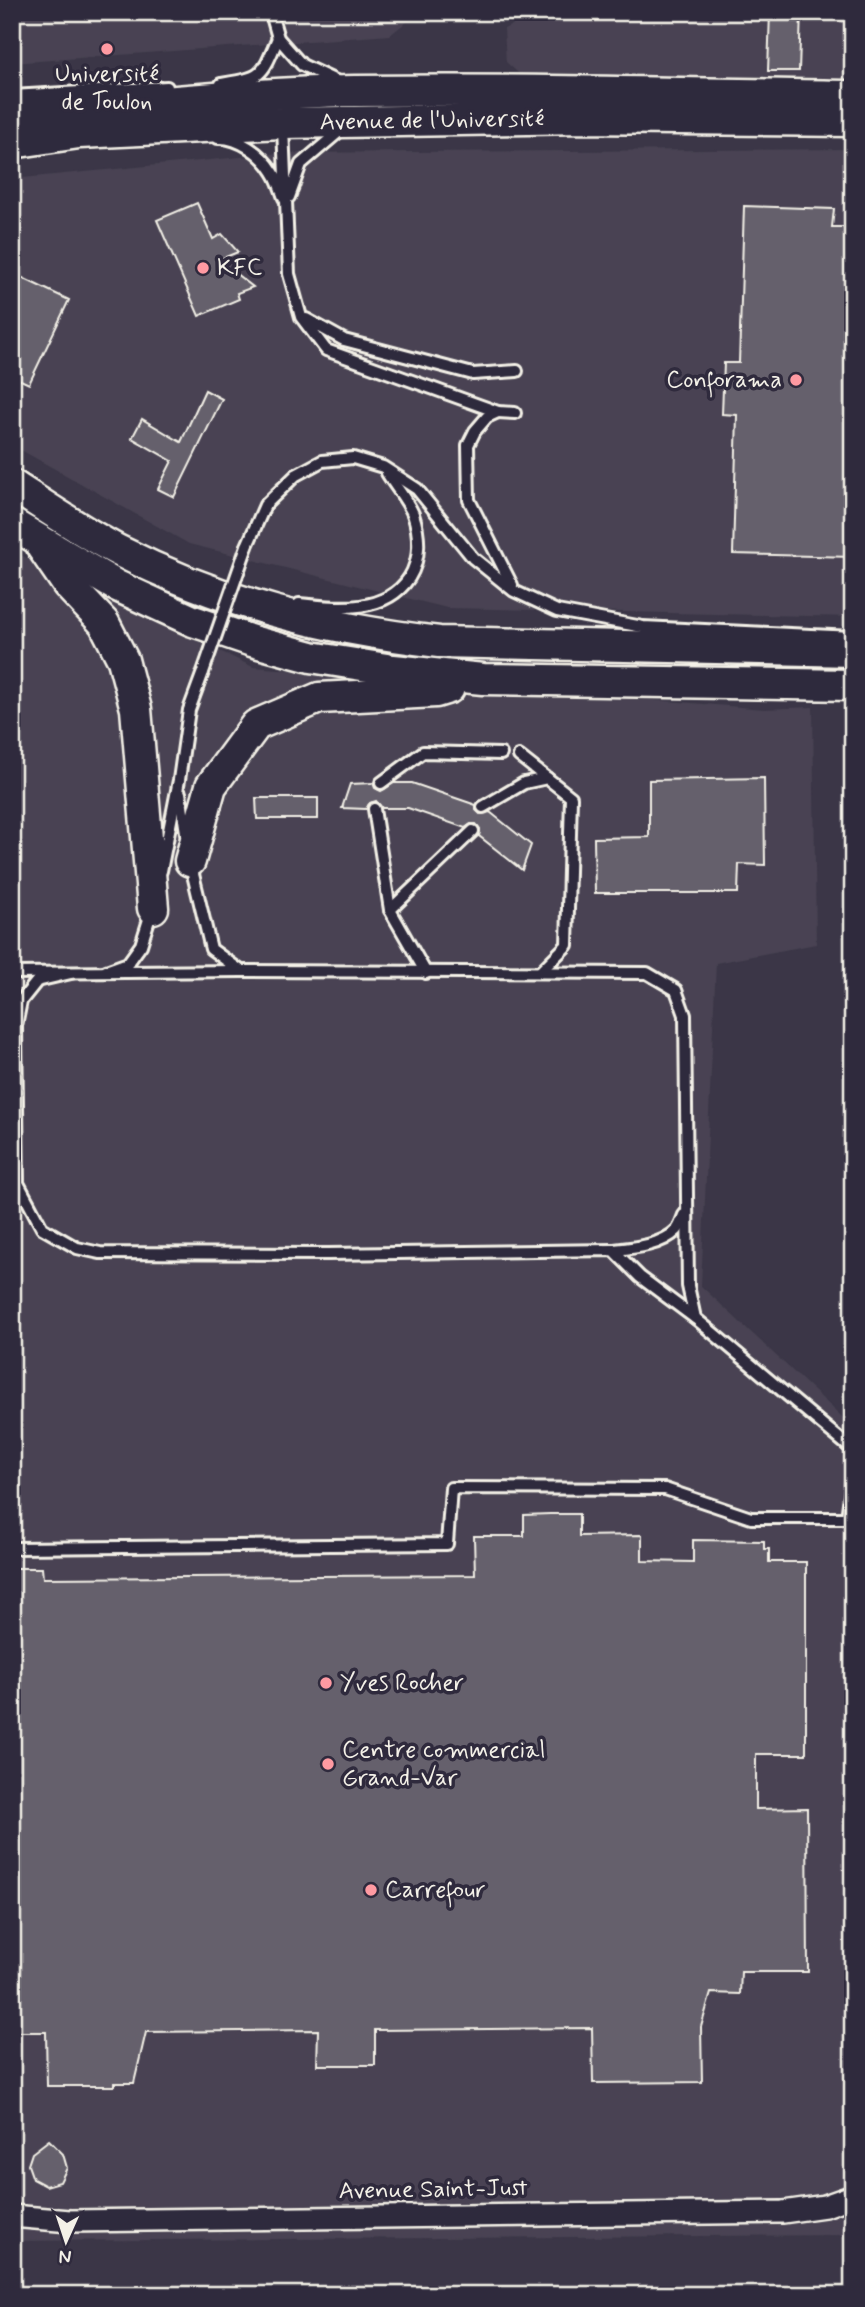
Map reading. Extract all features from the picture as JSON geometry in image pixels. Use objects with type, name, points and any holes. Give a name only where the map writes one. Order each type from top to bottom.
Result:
[{"type":"main road","name":"Avenue de l'Université","points":[[12,115],[213,91],[585,91],[853,96]]},
{"type":"main road","name":"Avenue de l'Université","points":[[12,142],[79,133],[276,115],[357,122],[583,118],[853,121]]},
{"type":"main road","points":[[12,485],[114,549],[164,573],[251,606],[305,621],[379,635],[439,642],[853,651]]},
{"type":"main road","points":[[12,524],[115,585],[193,621],[311,657],[393,670],[483,679],[853,685]]},
{"type":"main road","points":[[38,541],[68,585],[104,624],[123,660],[136,709],[153,908]]},
{"type":"main road","points":[[190,861],[211,786],[256,724],[319,698],[436,692],[483,679]]},
{"type":"street","name":"Avenue Saint-Just","points":[[12,2216],[70,2221],[783,2211],[825,2206],[853,2196]]},
{"type":"lane","points":[[271,13],[278,38],[302,65],[356,91]]},
{"type":"lane","points":[[213,91],[254,79],[266,66],[278,38]]},
{"type":"lane","points":[[12,96],[176,87]]},
{"type":"lane","points":[[213,91],[262,103],[276,115],[285,134],[289,274],[301,317],[326,350],[498,412],[515,413]]},
{"type":"lane","points":[[286,203],[301,164],[335,133],[357,122]]},
{"type":"lane","points":[[79,133],[126,142],[200,139]]},
{"type":"lane","points":[[212,138],[225,138],[252,149],[274,172],[286,203]]},
{"type":"lane","points":[[301,317],[344,340],[473,373],[517,371]]},
{"type":"lane","points":[[498,412],[487,417],[468,445],[469,499],[514,591]]},
{"type":"lane","points":[[100,974],[128,962],[141,945],[153,908],[179,780],[189,710],[247,546],[265,505],[296,475],[322,461],[353,458],[383,467],[417,489],[473,558],[514,591],[557,611],[643,627],[853,637]]},
{"type":"lane","points":[[221,595],[340,607],[385,600],[401,589],[415,568],[419,546],[412,513],[383,467]]},
{"type":"lane","points":[[380,783],[423,752],[501,754]]},
{"type":"lane","points":[[519,756],[571,797],[567,945],[540,972]]},
{"type":"lane","points":[[483,807],[524,783],[547,778]]},
{"type":"lane","points":[[179,780],[190,861],[211,949],[241,971]]},
{"type":"lane","points":[[374,808],[390,910],[426,973]]},
{"type":"lane","points":[[390,910],[473,831]]},
{"type":"lane","points":[[12,973],[648,973],[676,990],[685,1015],[688,1286],[695,1318]]},
{"type":"lane","points":[[71,973],[37,981],[21,1001],[16,1026],[18,1183],[42,1228],[77,1248],[100,1252],[328,1254],[613,1250],[638,1247],[663,1238],[678,1229],[686,1212]]},
{"type":"lane","points":[[613,1250],[640,1277],[695,1318],[853,1450]]},
{"type":"lane","points":[[12,1548],[447,1544],[451,1488],[665,1489],[751,1518],[847,1518],[853,1473]]},
{"type":"shaded area","name":"Université de Toulon","points":[[12,12],[419,12],[390,35],[12,63]]},
{"type":"shaded area","points":[[537,12],[853,12],[853,85],[526,80],[506,62],[504,29]]},
{"type":"shaded area","points":[[853,149],[853,617],[447,608],[189,544],[12,445],[12,179],[281,153]]},
{"type":"shaded area","points":[[12,551],[253,667],[764,709],[813,707],[816,944],[716,963],[701,1286],[853,1427],[853,2235],[12,2241]]},
{"type":"building","points":[[770,12],[801,12],[799,71],[768,71]]},
{"type":"building","name":"KFC","points":[[197,203],[213,239],[222,234],[238,252],[218,260],[253,287],[237,293],[239,299],[199,316],[157,220]]},
{"type":"building","name":"Conforama","points":[[744,206],[834,209],[832,227],[853,227],[853,557],[733,554],[737,415],[722,414],[724,363],[739,363]]},
{"type":"building","points":[[12,273],[69,300],[29,384],[12,376]]},
{"type":"building","points":[[205,390],[222,399],[174,497],[158,489],[172,461],[132,438],[142,419],[181,442]]},
{"type":"building","points":[[764,778],[765,865],[739,864],[738,893],[595,893],[594,838],[649,837],[649,780]]},
{"type":"building","points":[[373,783],[375,788],[381,791],[394,783],[412,783],[476,805],[480,814],[490,812],[531,845],[522,870],[479,836],[480,829],[476,824],[465,828],[408,808],[382,808],[376,801],[370,803],[366,809],[342,808],[350,784]]},
{"type":"building","points":[[256,798],[318,798],[318,819],[257,819]]},
{"type":"building","name":"Centre commercial Grand-Var","points":[[579,1514],[579,1536],[642,1535],[642,1561],[693,1562],[693,1540],[764,1541],[764,1549],[769,1549],[769,1562],[806,1562],[806,1754],[756,1754],[756,1809],[807,1808],[808,1972],[741,1972],[740,1994],[711,1993],[701,2027],[702,2082],[593,2083],[592,2028],[375,2030],[375,2065],[317,2065],[318,2030],[146,2032],[134,2083],[114,2083],[114,2086],[47,2086],[46,2032],[12,2032],[12,1568],[42,1568],[43,1578],[475,1575],[474,1536],[524,1536],[524,1515]]},
{"type":"building","points":[[49,2140],[63,2154],[67,2168],[60,2182],[46,2186],[33,2179],[28,2165],[32,2153]]},
{"type":"place","name":"Université de Toulon","points":[[107,49]]},
{"type":"place","name":"KFC","points":[[203,268]]},
{"type":"place","name":"Conforama","points":[[796,380]]},
{"type":"place","name":"Yves Rocher","points":[[326,1683]]},
{"type":"place","name":"Centre commercial Grand-Var","points":[[328,1764]]},
{"type":"place","name":"Carrefour","points":[[371,1890]]}]
